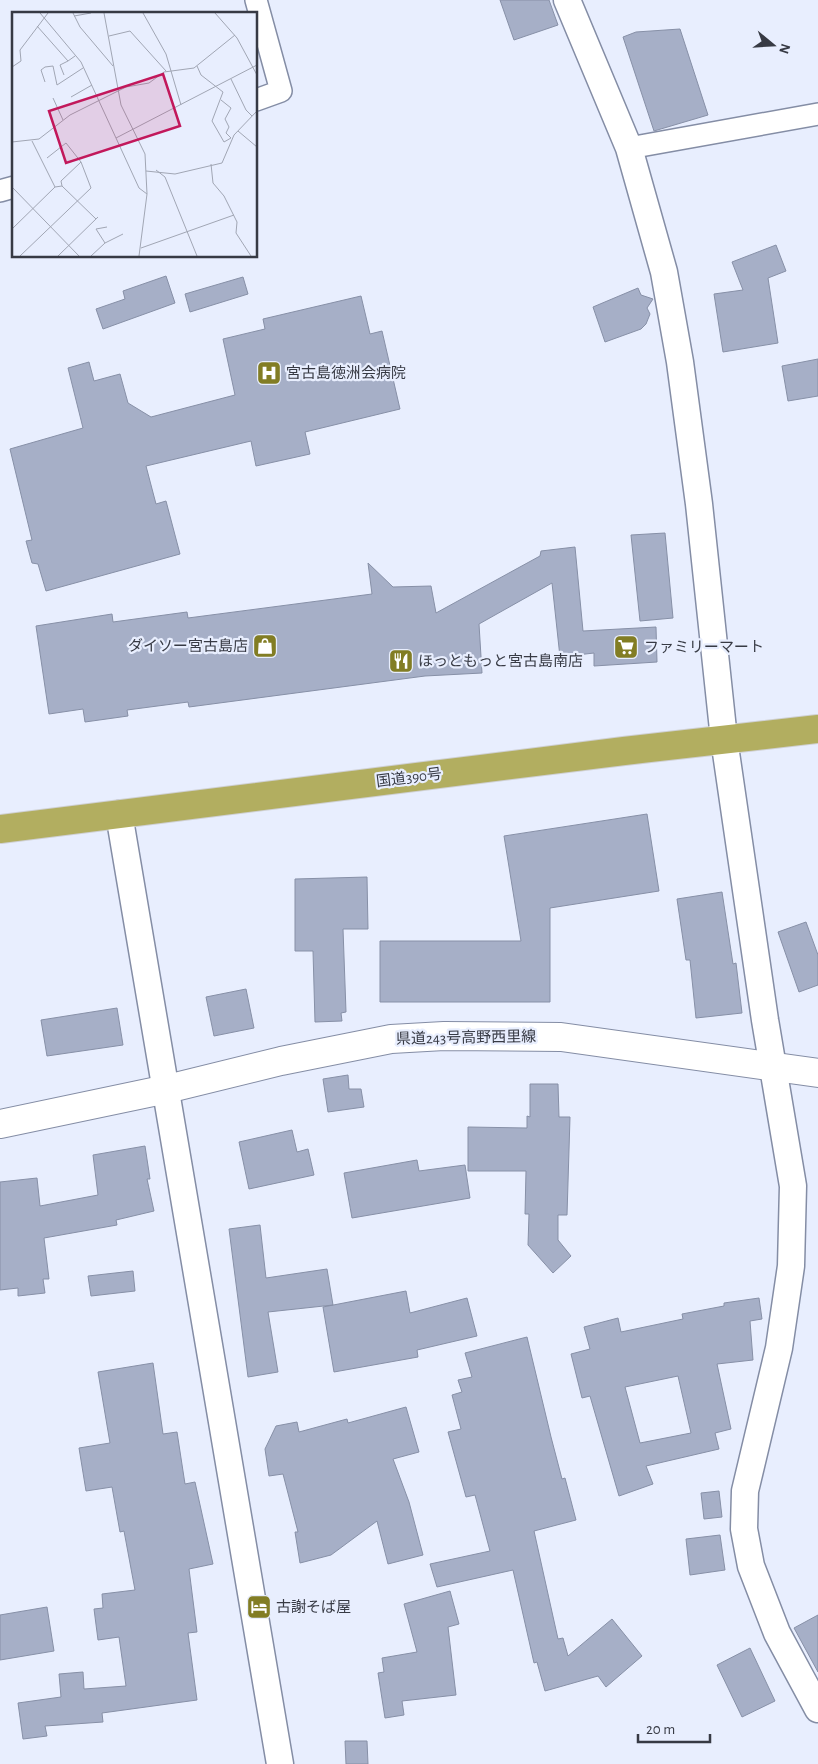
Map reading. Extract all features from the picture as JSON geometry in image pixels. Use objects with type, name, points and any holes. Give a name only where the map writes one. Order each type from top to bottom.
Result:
[{"type":"highway","name":"国道390号","points":[[0,829],[818,729]]},
{"type":"main road","name":"県道243号高野西里線","points":[[0,1124],[167,1089],[280,1061],[391,1039],[444,1036],[561,1037],[818,1074]]},
{"type":"street","points":[[256,0],[281,91],[258,99]]},
{"type":"street","points":[[567,0],[629,148],[664,272],[680,362],[699,504],[724,740],[772,1067],[793,1186],[791,1266],[779,1348],[744,1491],[744,1529],[751,1566],[777,1633],[818,1709]]},
{"type":"street","points":[[629,148],[818,114]]},
{"type":"street","points":[[120,814],[280,1764]]},
{"type":"building","points":[[500,0],[549,0],[558,25],[514,40]]},
{"type":"building","points":[[680,29],[708,115],[654,131],[623,37],[636,32]]},
{"type":"building","points":[[776,245],[786,271],[768,278],[778,343],[723,352],[714,294],[743,290],[732,262]]},
{"type":"building","points":[[166,276],[175,303],[103,329],[96,309],[125,299],[123,291]]},
{"type":"building","points":[[243,277],[248,294],[190,312],[185,294]]},
{"type":"building","points":[[638,288],[641,295],[653,299],[647,308],[650,314],[646,324],[641,329],[605,342],[593,307]]},
{"type":"building","points":[[361,296],[370,334],[382,331],[400,409],[305,432],[310,454],[256,466],[251,441],[146,466],[156,504],[166,501],[180,554],[46,591],[38,564],[32,563],[26,541],[32,540],[10,449],[83,428],[68,368],[89,362],[94,381],[120,374],[128,403],[151,417],[235,395],[223,339],[265,329],[263,319]]},
{"type":"building","points":[[818,359],[818,396],[788,401],[782,366]]},
{"type":"building","points":[[665,533],[673,618],[640,621],[631,535]]},
{"type":"building","points":[[575,547],[583,631],[656,627],[657,662],[594,666],[594,653],[560,657],[552,583],[479,624],[482,673],[425,676],[189,707],[188,702],[127,710],[128,716],[85,722],[83,709],[49,714],[36,626],[112,614],[113,622],[187,612],[188,618],[372,594],[368,563],[393,587],[431,586],[436,613],[540,556],[541,551]]},
{"type":"building","points":[[647,814],[659,891],[550,908],[550,1002],[380,1002],[380,941],[521,941],[504,836]]},
{"type":"building","points":[[367,877],[368,929],[343,929],[346,1012],[341,1013],[342,1021],[315,1022],[313,951],[295,951],[295,879]]},
{"type":"building","points":[[722,892],[733,964],[736,963],[742,1013],[696,1018],[690,960],[686,960],[677,899]]},
{"type":"building","points":[[806,922],[818,955],[818,985],[799,992],[778,932]]},
{"type":"building","points":[[246,989],[254,1028],[214,1036],[206,997]]},
{"type":"building","points":[[117,1008],[123,1045],[47,1056],[41,1020]]},
{"type":"building","points":[[348,1075],[349,1089],[361,1089],[364,1107],[328,1112],[323,1079]]},
{"type":"building","points":[[530,1084],[558,1084],[559,1117],[570,1117],[567,1215],[558,1215],[558,1240],[571,1256],[553,1273],[528,1245],[529,1214],[525,1214],[526,1171],[468,1171],[468,1127],[527,1128],[527,1116],[530,1117]]},
{"type":"building","points":[[292,1130],[297,1152],[308,1149],[314,1175],[249,1189],[239,1142]]},
{"type":"building","points":[[145,1146],[150,1179],[147,1179],[154,1211],[116,1220],[117,1225],[44,1238],[49,1279],[43,1279],[45,1293],[18,1296],[18,1288],[0,1290],[0,1182],[37,1178],[40,1206],[98,1195],[93,1155]]},
{"type":"building","points":[[417,1160],[419,1171],[465,1165],[470,1198],[352,1218],[344,1173]]},
{"type":"building","points":[[260,1225],[266,1278],[327,1269],[333,1305],[268,1312],[278,1372],[248,1377],[229,1229]]},
{"type":"building","points":[[133,1271],[135,1291],[91,1296],[88,1276]]},
{"type":"building","points":[[406,1291],[410,1313],[467,1298],[477,1336],[417,1350],[418,1357],[334,1372],[323,1307]]},
{"type":"building","points":[[759,1298],[762,1319],[750,1321],[753,1360],[717,1364],[731,1429],[715,1433],[719,1449],[646,1466],[653,1484],[619,1496],[590,1396],[582,1398],[571,1354],[590,1349],[584,1327],[618,1318],[621,1332],[683,1319],[682,1314],[724,1306],[724,1303]],"holes":[[[678,1376],[691,1433],[640,1443],[625,1387]]]},
{"type":"building","points":[[527,1337],[562,1479],[565,1478],[576,1520],[534,1531],[558,1639],[563,1638],[568,1656],[612,1619],[642,1656],[606,1687],[598,1676],[545,1691],[537,1662],[534,1663],[513,1570],[437,1587],[430,1564],[490,1551],[475,1495],[466,1497],[448,1432],[461,1429],[452,1395],[462,1392],[458,1380],[472,1377],[465,1353]]},
{"type":"building","points":[[153,1363],[163,1434],[177,1432],[185,1484],[195,1482],[213,1564],[189,1569],[197,1632],[188,1633],[197,1700],[102,1713],[103,1722],[45,1726],[47,1736],[23,1739],[18,1703],[61,1697],[59,1674],[83,1672],[84,1689],[126,1686],[119,1637],[98,1640],[94,1609],[103,1608],[102,1594],[135,1590],[124,1531],[120,1532],[112,1487],[86,1491],[79,1448],[110,1443],[98,1372]]},
{"type":"building","points":[[406,1407],[419,1452],[393,1459],[409,1502],[423,1555],[388,1564],[377,1521],[331,1555],[300,1563],[295,1532],[298,1532],[283,1474],[269,1476],[265,1449],[276,1426],[297,1422],[299,1432],[347,1419],[348,1423]]},
{"type":"building","points":[[719,1491],[722,1517],[704,1519],[701,1493]]},
{"type":"building","points":[[720,1535],[725,1570],[690,1575],[686,1539]]},
{"type":"building","points":[[450,1591],[459,1624],[448,1627],[456,1695],[402,1701],[404,1715],[385,1718],[378,1673],[384,1672],[382,1658],[417,1652],[404,1604]]},
{"type":"building","points":[[47,1607],[54,1651],[0,1660],[0,1615]]},
{"type":"building","points":[[818,1615],[818,1672],[794,1628]]},
{"type":"building","points":[[750,1648],[775,1701],[742,1717],[717,1665]]},
{"type":"building","points":[[345,1741],[367,1741],[368,1764],[346,1764]]},
{"type":"place","name":"宮古島徳洲会病院","points":[[269,373]]},
{"type":"place","name":"ダイソー宮古島店","points":[[265,646]]},
{"type":"place","name":"ファミリーマート","points":[[626,647]]},
{"type":"place","name":"ほっともっと宮古島南店","points":[[401,661]]},
{"type":"place","name":"古謝そば屋","points":[[259,1607]]}]
